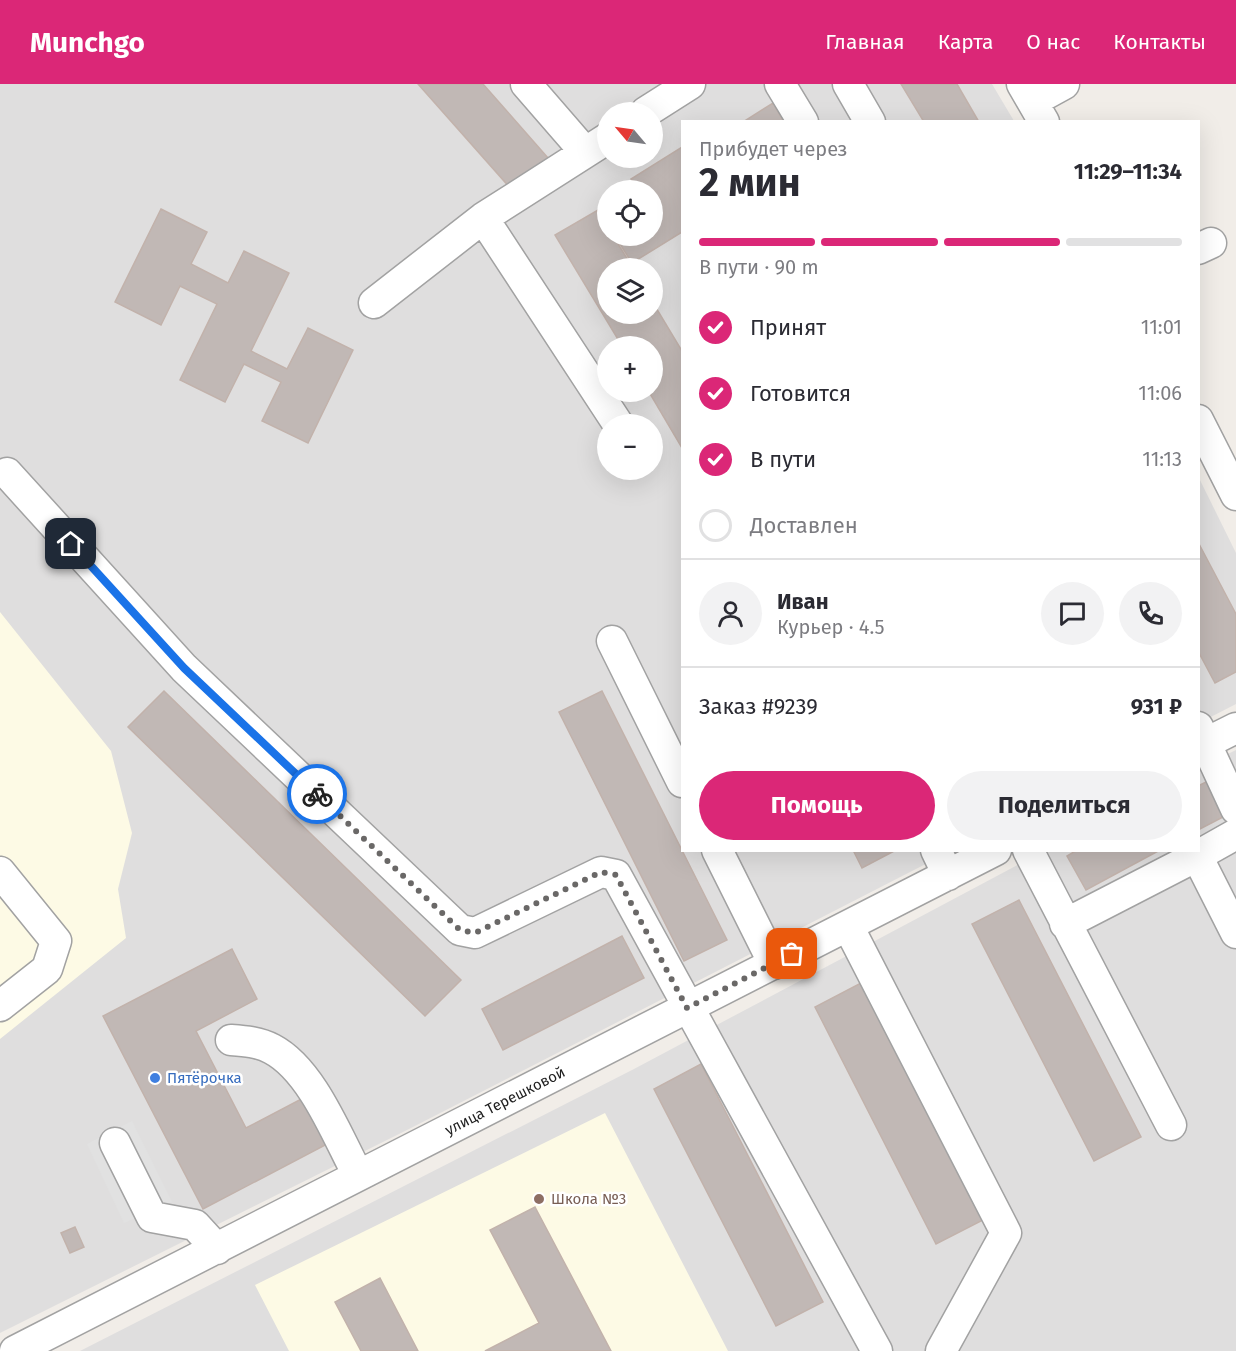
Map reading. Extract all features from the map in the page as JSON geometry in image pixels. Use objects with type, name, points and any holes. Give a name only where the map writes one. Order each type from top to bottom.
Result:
[{"type":"street","points":[[374,303],[483,218],[596,145],[526,84]]},
{"type":"street","points":[[662,102],[690,84]]},
{"type":"street","points":[[780,84],[802,120]]},
{"type":"street","points":[[848,84],[869,120]]},
{"type":"street","points":[[1033,102],[1064,84]]},
{"type":"street","points":[[483,218],[611,414]]},
{"type":"street","points":[[1200,424],[1236,495]]},
{"type":"street","points":[[7,473],[184,668],[460,930],[475,933],[601,872],[616,875],[877,1351]]},
{"type":"street","points":[[612,641],[681,780]]},
{"type":"street","points":[[1236,728],[1201,739],[1236,809]]},
{"type":"street","points":[[1065,924],[1236,834]]},
{"type":"street","points":[[718,852],[774,964]]},
{"type":"street","name":"улица Терешковой","points":[[15,1351],[848,926],[942,863],[988,852]]},
{"type":"street","points":[[1029,852],[1171,1125]]},
{"type":"street","points":[[1197,856],[1236,933]]},
{"type":"street","points":[[0,872],[56,941],[47,969],[0,1006]]},
{"type":"street","points":[[848,926],[1006,1233],[941,1351]]},
{"type":"street","points":[[231,1040],[253,1042],[270,1048],[287,1058],[304,1077],[358,1175]]},
{"type":"street","points":[[115,1143],[152,1216],[195,1225],[217,1249]]},
{"type":"shaded area","points":[[0,84],[992,84],[1013,120],[681,120],[681,852],[949,852],[409,1129],[0,1333]]},
{"type":"shaded area","points":[[1200,480],[1236,553],[1236,704],[1200,722]]},
{"type":"shaded area","points":[[0,612],[111,751],[132,833],[118,889],[126,938],[0,1039]]},
{"type":"shaded area","points":[[1236,750],[1236,1351],[80,1351],[634,1069],[1042,852],[1200,852],[1200,768]]},
{"type":"shaded area","name":"Школа №3","points":[[605,1113],[728,1351],[289,1351],[255,1285]]},
{"type":"shaded area","points":[[132,1121],[172,1202],[124,1223],[87,1144]]},
{"type":"building","points":[[418,84],[483,84],[548,158],[512,190]]},
{"type":"building","points":[[901,84],[957,84],[978,120],[923,120]]},
{"type":"building","points":[[773,103],[783,120],[746,120]]},
{"type":"building","points":[[681,148],[681,233],[663,244],[663,180],[632,180],[649,168],[663,168],[663,159]]},
{"type":"building","points":[[161,209],[207,232],[191,264],[228,283],[244,251],[289,273],[251,351],[287,369],[308,328],[353,350],[308,443],[262,421],[281,382],[244,364],[225,402],[180,380],[217,304],[180,286],[161,325],[115,302]]},
{"type":"building","points":[[597,211],[597,246],[619,246],[627,258],[597,258],[597,305],[555,235]]},
{"type":"building","points":[[621,246],[659,246],[640,258],[629,258]]},
{"type":"building","points":[[663,319],[681,349],[681,446],[655,402],[663,402],[663,336],[616,336],[609,324],[663,324]]},
{"type":"building","points":[[1200,546],[1236,614],[1236,672],[1215,683],[1200,655]]},
{"type":"building","points":[[164,691],[461,980],[425,1016],[128,727]]},
{"type":"building","points":[[602,691],[727,940],[684,961],[559,712]]},
{"type":"building","points":[[1208,781],[1227,815],[1200,829],[1200,785]]},
{"type":"building","points":[[854,852],[892,852],[862,868]]},
{"type":"building","points":[[1074,852],[1156,852],[1086,890],[1067,856]]},
{"type":"building","points":[[1019,900],[1141,1137],[1094,1161],[972,924]]},
{"type":"building","points":[[622,936],[644,978],[503,1050],[482,1009]]},
{"type":"building","points":[[232,949],[257,999],[196,1031],[246,1128],[307,1096],[331,1142],[203,1209],[103,1016]]},
{"type":"building","points":[[861,983],[983,1220],[936,1244],[815,1007]]},
{"type":"building","points":[[701,1064],[823,1302],[776,1326],[654,1089]]},
{"type":"building","points":[[535,1207],[611,1351],[485,1351],[539,1323],[490,1230]]},
{"type":"building","points":[[75,1227],[84,1247],[70,1253],[61,1233]]},
{"type":"building","points":[[380,1278],[418,1351],[361,1351],[335,1302]]},
{"type":"way so far","points":[[317,794],[460,930],[475,933],[601,872],[616,875],[687,1008],[792,954]]},
{"type":"place","name":"Пятёрочка","points":[[155,1078]]},
{"type":"place","name":"Школа №3","points":[[539,1199]]},
{"type":"route","points":[[71,544],[184,668],[317,794]]}]
